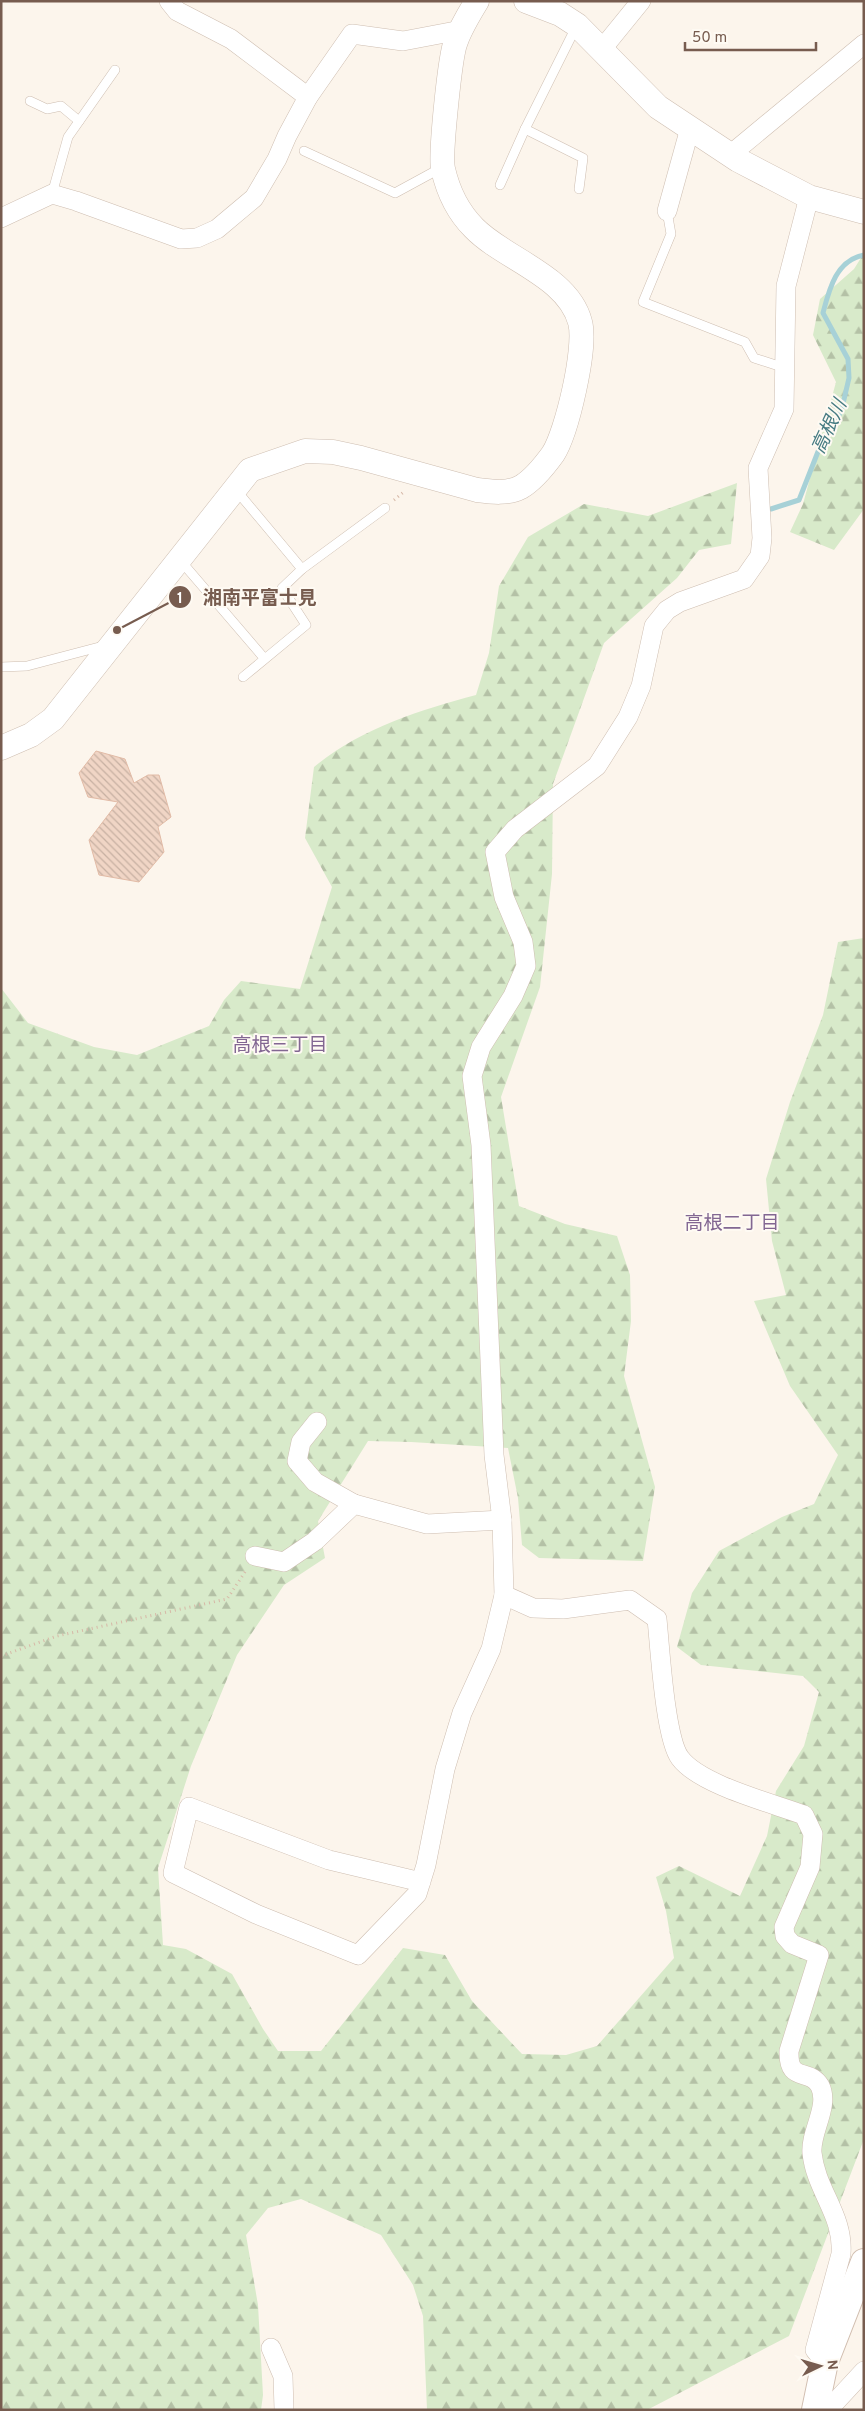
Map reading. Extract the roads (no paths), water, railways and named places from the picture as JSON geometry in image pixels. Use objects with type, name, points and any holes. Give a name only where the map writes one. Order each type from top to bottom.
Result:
[{"type":"main road","points":[[815,2410],[825,2362],[864,2262]]},
{"type":"street","points":[[169,1],[177,11],[232,39],[308,97]]},
{"type":"street","points":[[1,748],[31,735],[53,719],[178,558],[250,470],[304,451],[332,452],[361,458],[477,490],[508,492],[521,487],[532,478],[553,454],[562,432],[576,378],[582,347],[580,322],[572,306],[549,281],[475,229],[457,207],[442,167],[455,43],[477,1]]},
{"type":"street","points":[[526,1],[560,14],[577,25],[658,106],[730,155],[809,197],[864,212]]},
{"type":"street","points":[[602,49],[641,1]]},
{"type":"street","points":[[1,218],[52,194],[181,239],[197,238],[217,229],[254,198],[277,159],[308,97],[352,34],[403,41],[461,30]]},
{"type":"street","points":[[730,155],[864,44]]},
{"type":"street","points":[[667,211],[690,128]]},
{"type":"street","points":[[421,1882],[329,1860],[188,1807],[173,1873],[256,1914],[358,1955],[417,1894],[421,1882],[446,1769],[462,1713],[491,1649],[504,1595],[502,1520],[494,1455],[481,1145],[472,1076],[482,1047],[513,996],[526,966],[523,942],[504,898],[495,852],[516,829],[597,766],[628,717],[642,686],[654,626],[667,610],[680,602],[744,579],[760,556],[762,538],[758,468],[784,409],[786,286],[809,197]]},
{"type":"street","points":[[317,1422],[301,1442],[297,1461],[315,1482],[354,1504],[427,1524],[502,1520]]},
{"type":"street","points":[[255,1556],[284,1562],[315,1541],[354,1504]]},
{"type":"street","points":[[504,1595],[533,1608],[563,1609],[630,1600],[657,1619],[670,1730],[679,1757],[696,1773],[732,1789],[804,1815],[813,1834],[810,1867],[784,1927],[785,1936],[792,1944],[819,1955],[788,2051],[788,2064],[796,2073],[814,2079],[820,2087],[824,2099],[812,2141],[812,2154],[818,2181],[838,2222],[842,2240],[841,2254],[815,2350],[825,2362]]},
{"type":"street","points":[[271,2348],[283,2376],[284,2410]]},
{"type":"street","points":[[828,2410],[864,2371]]},
{"type":"lane","points":[[500,184],[577,25]]},
{"type":"lane","points":[[52,194],[68,137],[115,70]]},
{"type":"lane","points":[[30,101],[47,109],[61,106],[79,121]]},
{"type":"lane","points":[[525,129],[583,158],[579,189]]},
{"type":"lane","points":[[304,151],[395,193],[442,167]]},
{"type":"lane","points":[[667,211],[671,234],[642,302],[745,342],[754,358],[785,368]]},
{"type":"lane","points":[[234,488],[302,569]]},
{"type":"lane","points":[[243,677],[306,625],[282,588],[302,569],[385,508]]},
{"type":"lane","points":[[178,558],[264,658]]},
{"type":"lane","points":[[1,667],[27,666],[113,643]]},
{"type":"waterway","name":"高根川","points":[[771,509],[799,500],[821,444],[834,427],[842,408],[849,378],[848,359],[823,313],[831,286],[840,269],[854,258],[864,255]]},
{"type":"place","name":"湘南平富士見","points":[[117,630]]},
{"type":"district","name":"高根三丁目","points":[[280,1046]]},
{"type":"district","name":"高根二丁目","points":[[732,1224]]}]
